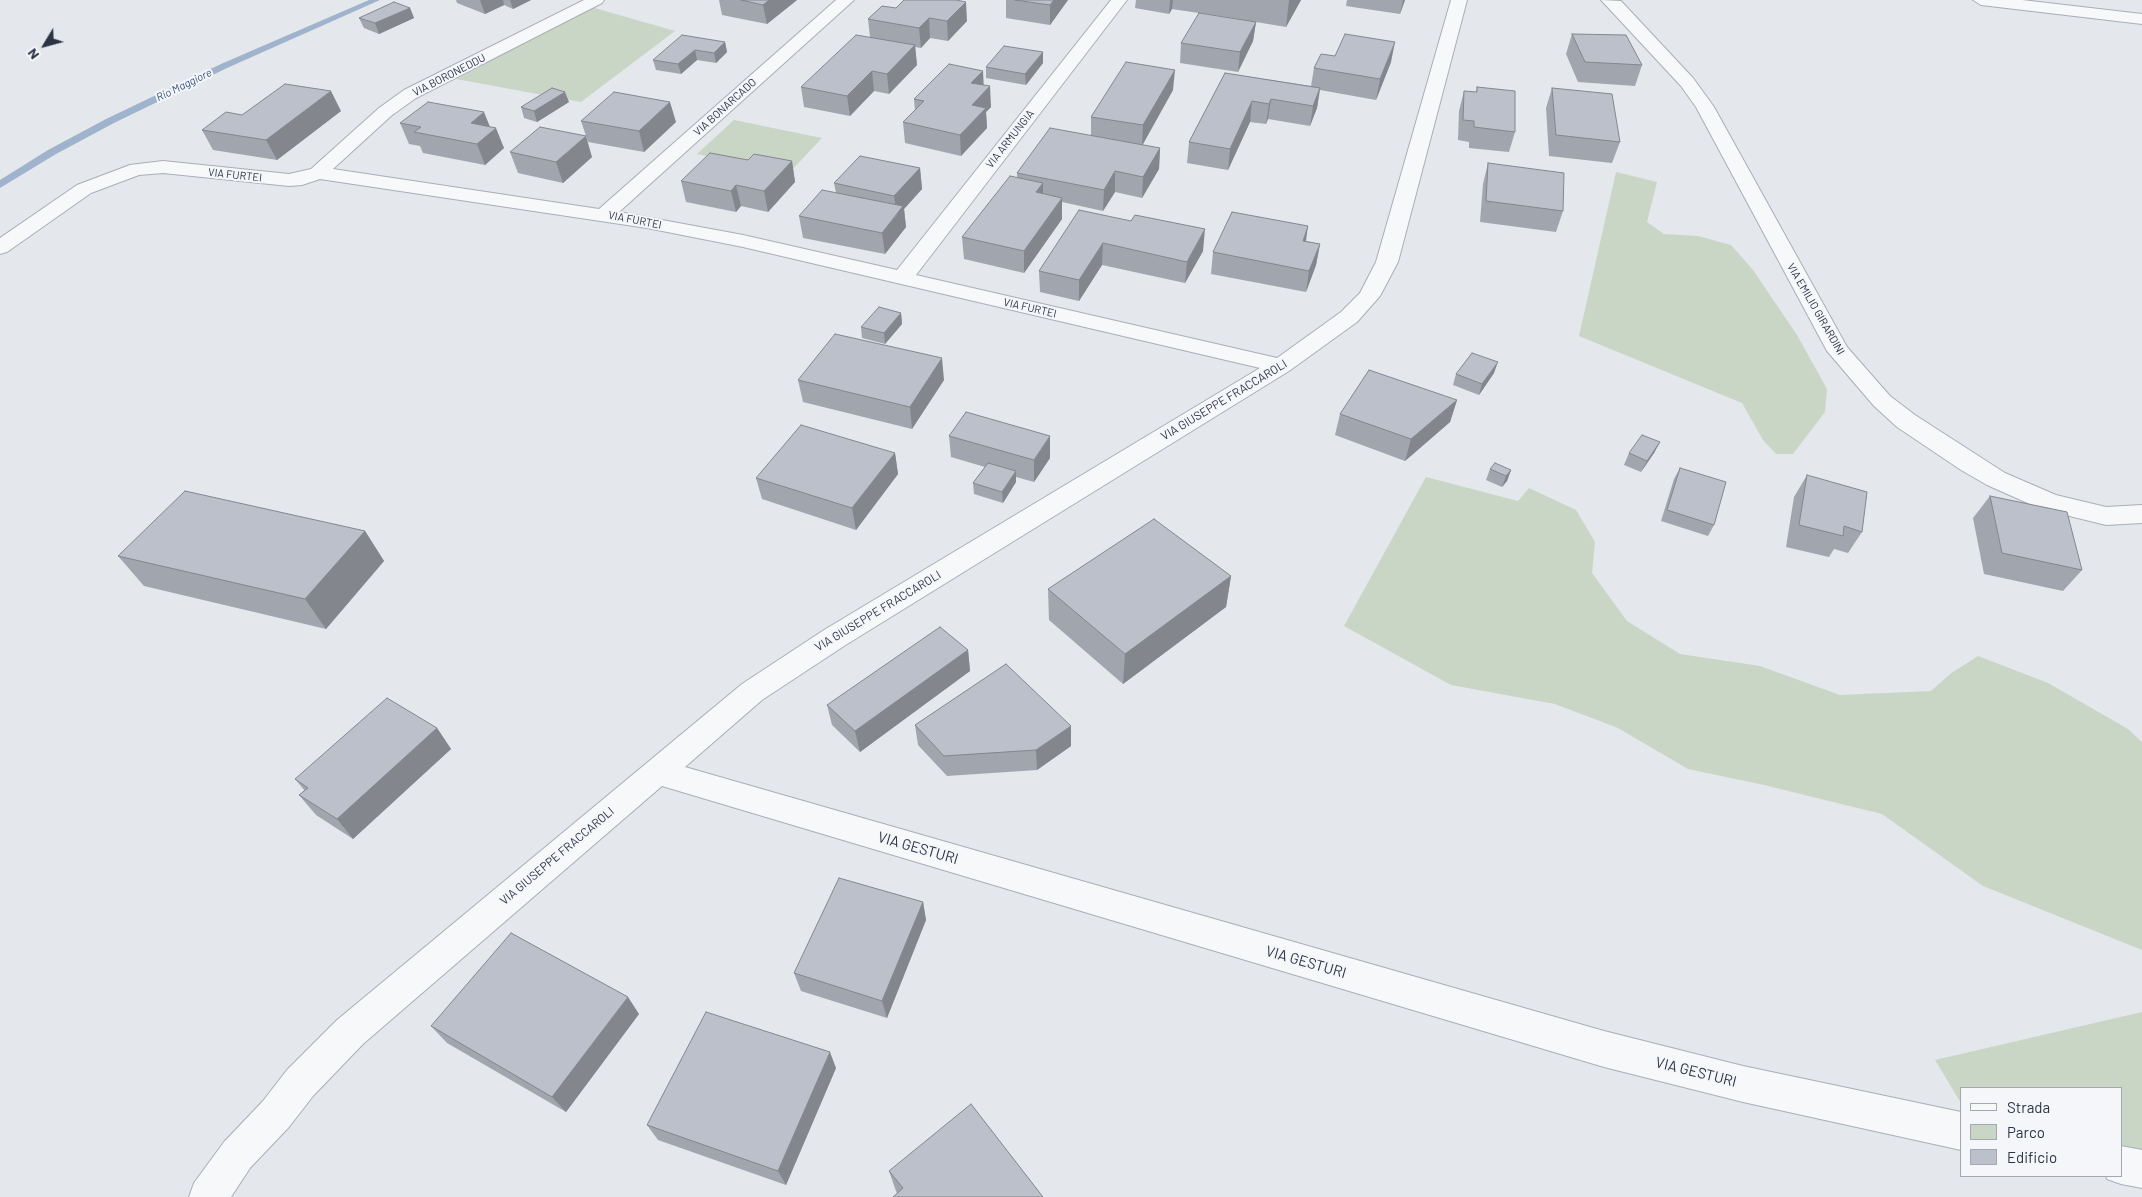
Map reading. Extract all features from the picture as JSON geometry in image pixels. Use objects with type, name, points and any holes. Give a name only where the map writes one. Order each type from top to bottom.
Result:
[{"type":"street","name":"VIA BORONEDDU","points":[[318,173],[385,112],[406,97],[596,0]]},
{"type":"street","name":"VIA BONARCADO","points":[[605,214],[846,0]]},
{"type":"street","name":"VIA ARMUNGIA","points":[[902,278],[1119,0]]},
{"type":"street","name":"VIA GIUSEPPE FRACCAROLI","points":[[208,1197],[237,1155],[316,1065],[350,1032],[384,1001],[752,692],[807,654],[1281,366],[1349,317],[1369,296],[1382,275],[1459,0]]},
{"type":"street","points":[[1981,0],[2142,19]]},
{"type":"street","name":"VIA EMILIO GIRARDINI","points":[[1618,1],[1687,82],[1705,107],[1823,326],[1844,357],[1882,401],[1906,421],[1970,464],[1996,479],[2050,503],[2106,516],[2142,514]]},
{"type":"street","name":"VIA FURTEI","points":[[0,248],[84,189],[113,176],[137,169],[162,167],[290,180],[302,179],[318,173],[605,214],[743,242],[1281,366]]},
{"type":"street","name":"VIA GESTURI","points":[[658,772],[1604,1049],[1743,1084],[1960,1131]]},
{"type":"street","points":[[2122,1165],[2142,1169]]},
{"type":"green space","points":[[591,7],[675,31],[581,102],[456,79]]},
{"type":"green space","points":[[734,120],[822,138],[789,173],[697,154]]},
{"type":"green space","points":[[1616,172],[1657,182],[1647,222],[1664,234],[1698,236],[1731,245],[1753,270],[1797,335],[1827,389],[1825,412],[1793,454],[1776,454],[1763,440],[1742,403],[1579,336]]},
{"type":"green space","points":[[1426,477],[1518,501],[1529,488],[1576,510],[1595,542],[1592,573],[1627,621],[1680,654],[1760,666],[1840,695],[1931,691],[1950,674],[1978,656],[2048,683],[2128,729],[2142,742],[2142,950],[1983,886],[1882,814],[1764,785],[1688,769],[1618,728],[1555,704],[1451,685],[1344,626]]},
{"type":"green space","points":[[2142,1012],[2142,1151],[2122,1148],[2122,1087],[1960,1087],[1960,1101],[1935,1060]]},
{"type":"building","points":[[741,0],[769,0],[763,5]]},
{"type":"building","points":[[904,0],[956,0],[966,2],[947,21],[929,18],[919,28],[868,19],[882,6],[896,8]]},
{"type":"building","points":[[1015,0],[1054,0],[1050,5]]},
{"type":"building","points":[[394,2],[410,8],[375,23],[359,18]]},
{"type":"building","points":[[1199,13],[1256,22],[1240,52],[1181,43]]},
{"type":"building","points":[[1345,34],[1395,42],[1380,79],[1314,68],[1321,54],[1335,56]]},
{"type":"building","points":[[1572,34],[1626,35],[1642,65],[1585,62]]},
{"type":"building","points":[[682,35],[725,42],[714,53],[695,50],[678,64],[653,60]]},
{"type":"building","points":[[856,35],[915,45],[887,74],[872,71],[847,96],[801,87]]},
{"type":"building","points":[[1004,46],[1043,52],[1025,74],[986,67]]},
{"type":"building","points":[[1126,62],[1175,70],[1143,125],[1091,117]]},
{"type":"building","points":[[949,64],[983,71],[971,83],[990,86],[972,105],[986,108],[960,135],[903,122],[924,101],[914,99]]},
{"type":"building","points":[[1225,73],[1320,88],[1313,106],[1271,99],[1269,104],[1252,101],[1230,149],[1189,142]]},
{"type":"building","points":[[285,84],[331,91],[266,140],[202,130],[226,112],[242,115]]},
{"type":"building","points":[[1477,87],[1515,91],[1515,132],[1474,127],[1474,121],[1463,120],[1464,91],[1477,92]]},
{"type":"building","points":[[552,88],[565,92],[534,111],[521,107]]},
{"type":"building","points":[[1552,88],[1612,94],[1620,142],[1556,135]]},
{"type":"building","points":[[614,92],[670,102],[639,131],[581,121]]},
{"type":"building","points":[[428,102],[484,112],[471,123],[496,128],[477,144],[414,132],[421,127],[400,123]]},
{"type":"building","points":[[540,127],[586,136],[556,162],[510,152]]},
{"type":"building","points":[[1050,128],[1160,148],[1143,177],[1115,171],[1104,190],[1017,173]]},
{"type":"building","points":[[710,153],[748,160],[754,154],[792,161],[764,191],[736,185],[731,191],[681,181]]},
{"type":"building","points":[[860,156],[920,168],[894,196],[834,183]]},
{"type":"building","points":[[1488,163],[1564,173],[1563,211],[1486,201]]},
{"type":"building","points":[[1010,176],[1043,183],[1036,192],[1062,198],[1024,251],[962,237]]},
{"type":"building","points":[[822,190],[903,206],[882,233],[799,216]]},
{"type":"building","points":[[1079,210],[1131,221],[1135,215],[1205,229],[1187,262],[1103,243],[1079,280],[1039,271]]},
{"type":"building","points":[[1232,212],[1308,226],[1303,241],[1320,244],[1309,271],[1213,252]]},
{"type":"building","points":[[879,307],[901,313],[884,333],[861,327]]},
{"type":"building","points":[[835,334],[942,358],[910,407],[798,380]]},
{"type":"building","points":[[1472,353],[1498,362],[1482,384],[1456,374]]},
{"type":"building","points":[[1369,370],[1457,400],[1411,439],[1340,414]]},
{"type":"building","points":[[966,412],[1050,436],[1034,460],[949,436]]},
{"type":"building","points":[[801,425],[895,453],[852,508],[756,478]]},
{"type":"building","points":[[1642,435],[1660,442],[1647,461],[1629,453]]},
{"type":"building","points":[[988,463],[1016,471],[1002,492],[973,483]]},
{"type":"building","points":[[1495,463],[1511,470],[1506,476],[1490,469]]},
{"type":"building","points":[[1680,468],[1726,482],[1714,525],[1667,510]]},
{"type":"building","points":[[1807,475],[1867,492],[1862,532],[1844,526],[1843,536],[1799,525]]},
{"type":"building","points":[[185,491],[365,531],[305,599],[118,556]]},
{"type":"building","points":[[1990,496],[2067,512],[2082,570],[2002,553]]},
{"type":"building","points":[[1154,519],[1231,576],[1125,654],[1048,589]]},
{"type":"building","points":[[940,627],[968,650],[855,731],[827,705]]},
{"type":"building","points":[[1006,664],[1071,726],[1036,750],[944,756],[915,725]]},
{"type":"building","points":[[387,698],[437,728],[337,819],[299,795],[308,788],[295,779]]},
{"type":"building","points":[[839,878],[923,902],[882,1001],[794,973]]},
{"type":"building","points":[[511,933],[628,997],[552,1097],[431,1026]]},
{"type":"building","points":[[706,1012],[830,1052],[778,1171],[647,1125]]},
{"type":"building","points":[[971,1104],[1043,1197],[893,1197],[903,1188],[889,1171]]},
{"type":"waterway","name":"Rio Maggiore","points":[[0,185],[52,152],[110,121],[224,66],[376,0]]}]
